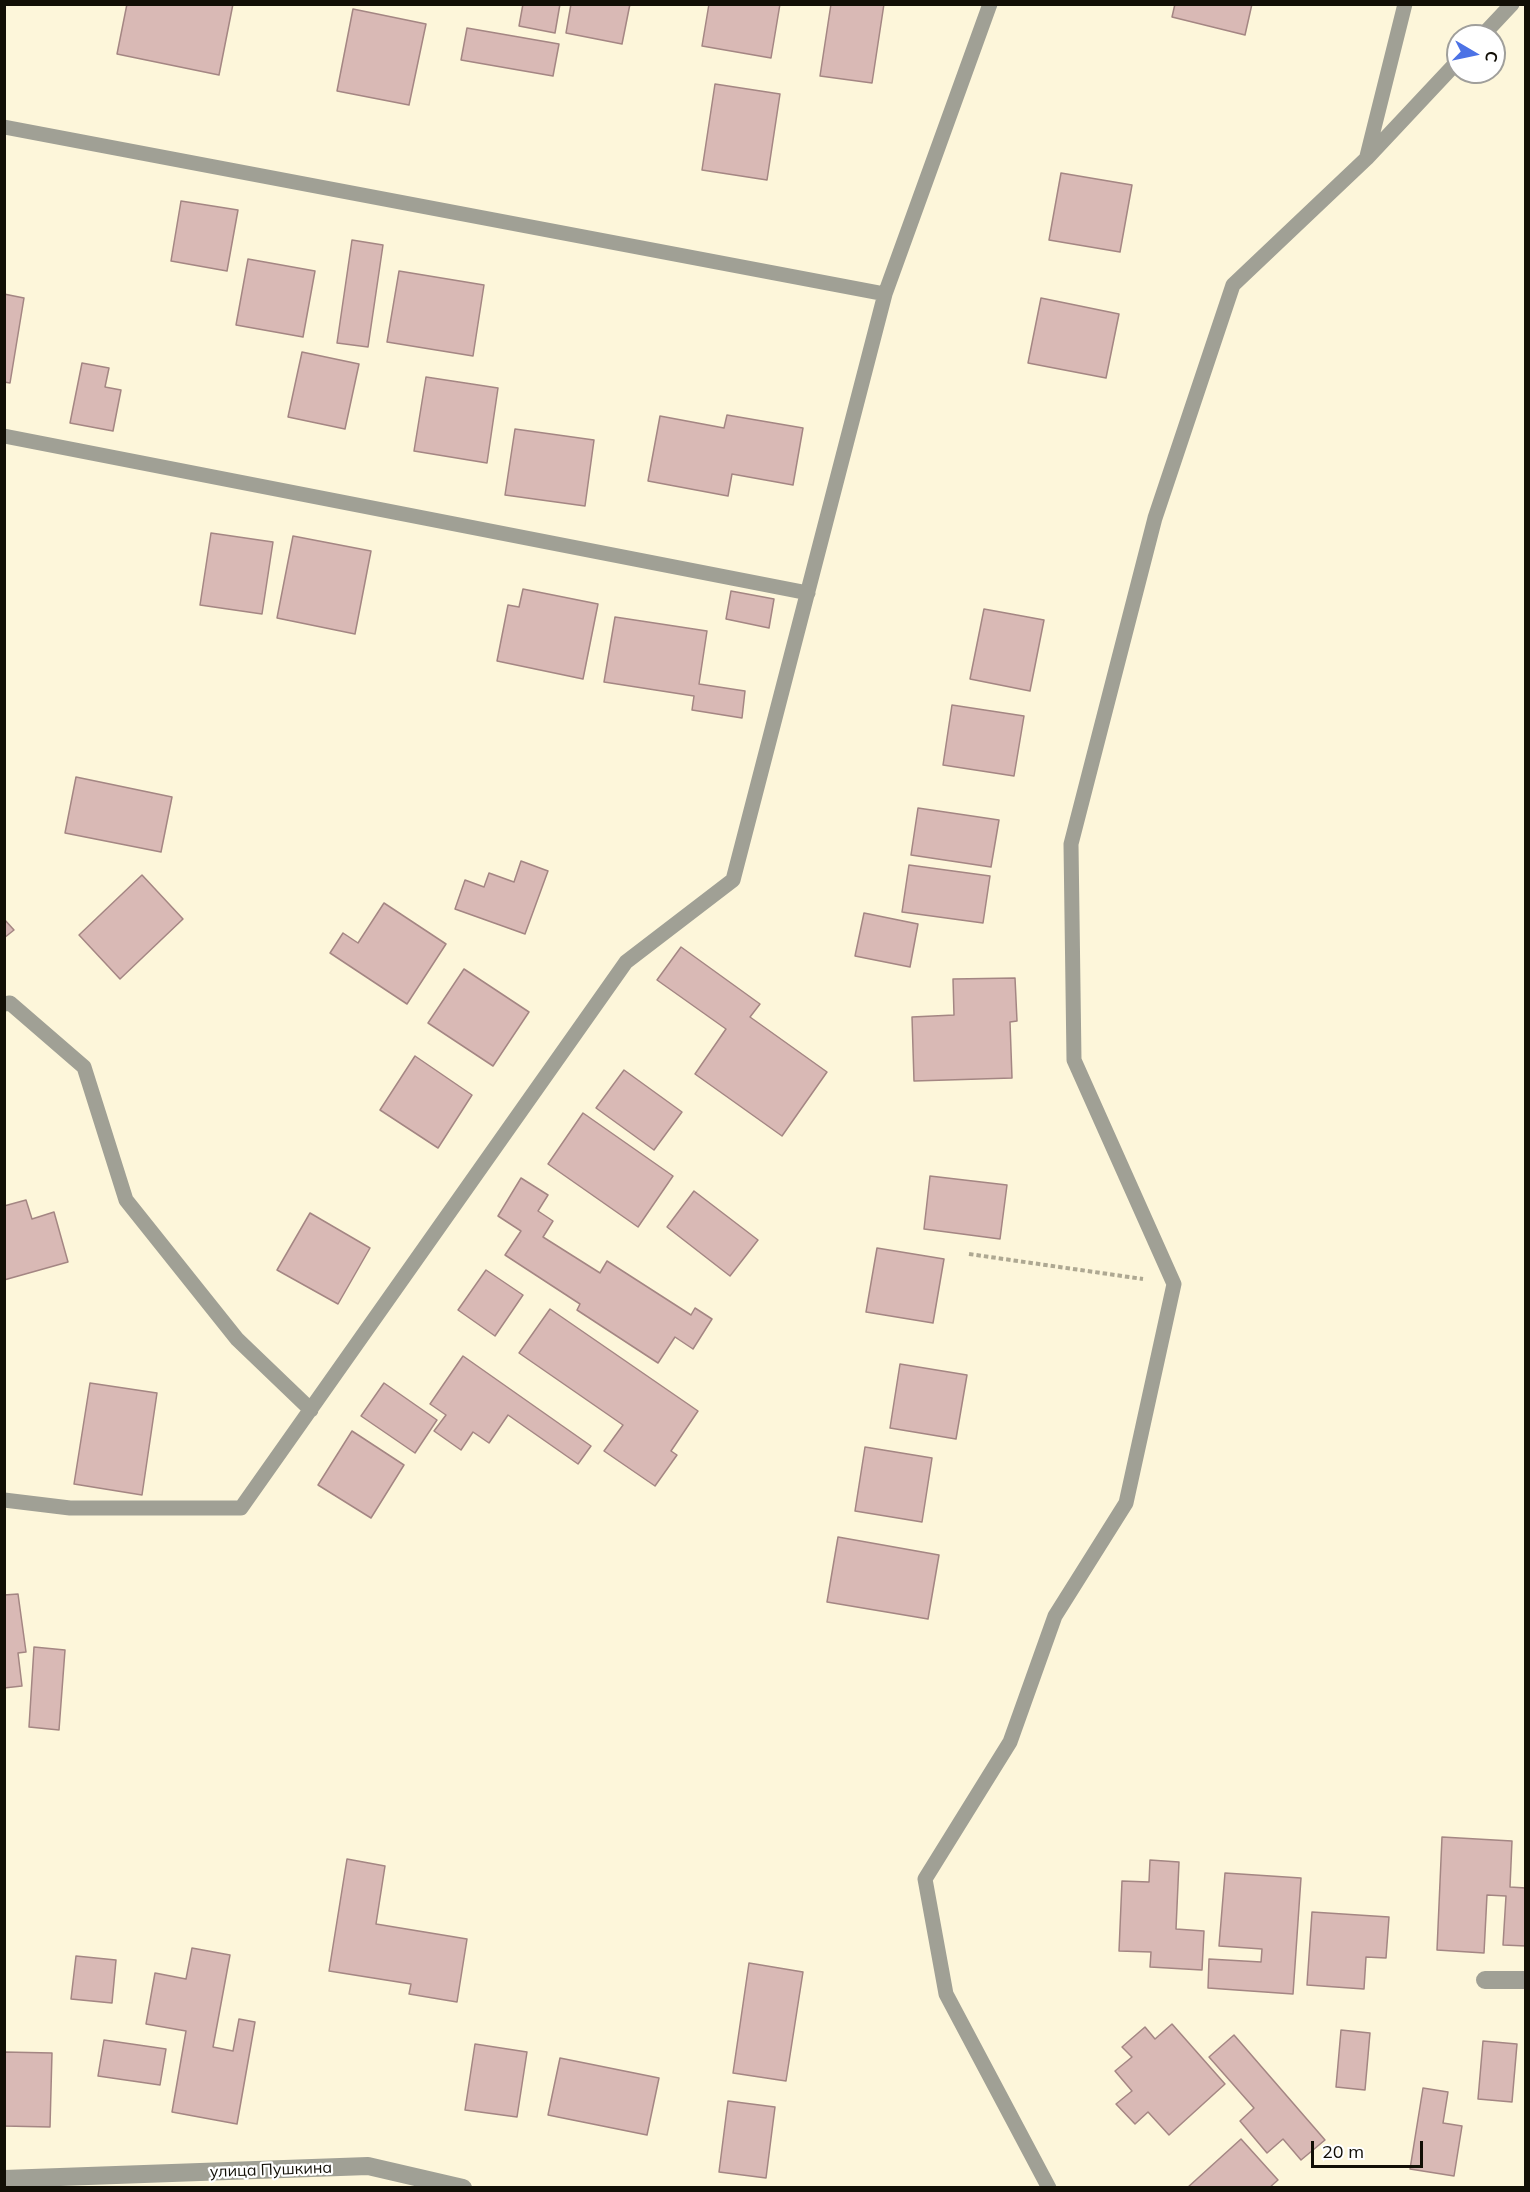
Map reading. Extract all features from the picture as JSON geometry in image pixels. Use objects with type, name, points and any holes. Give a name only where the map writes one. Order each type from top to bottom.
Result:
[{"type":"street","points":[[1485,1980],[1526,1980]]},
{"type":"street","name":"улица Пушкина","points":[[4,2179],[368,2166],[463,2187]]},
{"type":"lane","points":[[4,1500],[70,1508],[241,1508],[626,962],[733,880],[885,294],[990,4]]},
{"type":"lane","points":[[1366,158],[1405,4]]},
{"type":"lane","points":[[1493,24],[1512,4]]},
{"type":"lane","points":[[1049,2187],[946,1994],[925,1879],[1010,1742],[1055,1616],[1126,1503],[1174,1284],[1074,1060],[1071,844],[1155,518],[1233,285],[1366,158],[1446,74]]},
{"type":"lane","points":[[4,127],[885,294]]},
{"type":"lane","points":[[4,436],[807,593]]},
{"type":"lane","points":[[4,1004],[10,1003],[84,1066],[126,1200],[237,1339],[311,1410]]},
{"type":"path","points":[[969,1254],[1174,1284]]},
{"type":"building","points":[[127,4],[233,4],[219,75],[117,54]]},
{"type":"building","points":[[523,4],[560,4],[555,33],[519,26]]},
{"type":"building","points":[[571,4],[630,4],[622,44],[566,33]]},
{"type":"building","points":[[709,4],[780,4],[771,58],[702,46]]},
{"type":"building","points":[[831,4],[884,4],[872,83],[820,76]]},
{"type":"building","points":[[1175,4],[1252,4],[1245,35],[1172,17]]},
{"type":"building","points":[[353,9],[426,24],[409,105],[337,91]]},
{"type":"building","points":[[467,28],[559,44],[553,76],[461,60]]},
{"type":"building","points":[[715,84],[780,94],[767,180],[702,170]]},
{"type":"building","points":[[1061,173],[1132,185],[1120,252],[1049,240]]},
{"type":"building","points":[[181,201],[238,210],[227,271],[171,261]]},
{"type":"building","points":[[352,240],[383,245],[368,347],[337,343]]},
{"type":"building","points":[[248,259],[315,271],[303,337],[236,325]]},
{"type":"building","points":[[399,271],[484,285],[473,356],[387,342]]},
{"type":"building","points":[[4,294],[24,298],[10,383],[4,382]]},
{"type":"building","points":[[1041,298],[1119,314],[1106,378],[1028,363]]},
{"type":"building","points":[[302,352],[359,364],[345,429],[288,417]]},
{"type":"building","points":[[82,363],[109,368],[105,387],[121,390],[113,431],[70,423]]},
{"type":"building","points":[[426,377],[498,388],[487,463],[414,451]]},
{"type":"building","points":[[727,415],[803,428],[793,485],[732,474],[728,496],[648,481],[660,416],[724,428]]},
{"type":"building","points":[[515,429],[594,440],[585,506],[505,495]]},
{"type":"building","points":[[211,533],[273,542],[262,614],[200,605]]},
{"type":"building","points":[[293,536],[371,551],[355,634],[277,618]]},
{"type":"building","points":[[523,589],[598,604],[583,679],[497,661],[508,605],[519,607]]},
{"type":"building","points":[[731,591],[774,599],[769,628],[726,619]]},
{"type":"building","points":[[984,609],[1044,620],[1030,691],[970,679]]},
{"type":"building","points":[[615,617],[707,631],[699,684],[745,691],[742,718],[692,710],[694,696],[604,682]]},
{"type":"building","points":[[952,705],[1024,716],[1014,776],[943,765]]},
{"type":"building","points":[[76,777],[172,797],[161,852],[65,833]]},
{"type":"building","points":[[918,808],[999,820],[991,867],[911,855]]},
{"type":"building","points":[[521,861],[548,871],[525,934],[455,909],[465,880],[484,887],[489,873],[514,882]]},
{"type":"building","points":[[909,865],[990,876],[983,923],[902,912]]},
{"type":"building","points":[[142,875],[183,919],[120,979],[79,935]]},
{"type":"building","points":[[384,903],[446,944],[407,1004],[330,953],[343,933],[358,943]]},
{"type":"building","points":[[864,913],[918,924],[910,967],[855,956]]},
{"type":"building","points":[[4,919],[14,930],[4,938]]},
{"type":"building","points":[[681,947],[760,1004],[750,1017],[827,1072],[782,1136],[695,1074],[726,1029],[657,980]]},
{"type":"building","points":[[464,969],[529,1012],[493,1066],[428,1023]]},
{"type":"building","points":[[1015,978],[1017,1021],[1010,1022],[1012,1078],[914,1081],[912,1017],[954,1015],[953,979]]},
{"type":"building","points":[[415,1056],[472,1095],[438,1148],[380,1110]]},
{"type":"building","points":[[624,1070],[682,1112],[654,1150],[596,1108]]},
{"type":"building","points":[[583,1113],[673,1176],[638,1227],[548,1164]]},
{"type":"building","points":[[930,1176],[1007,1185],[1000,1239],[924,1229]]},
{"type":"building","points":[[521,1178],[548,1195],[538,1211],[553,1221],[543,1237],[600,1273],[607,1261],[691,1315],[695,1308],[712,1319],[693,1349],[675,1337],[658,1363],[577,1310],[580,1304],[505,1255],[521,1231],[498,1216]]},
{"type":"building","points":[[694,1191],[758,1240],[730,1276],[667,1227]]},
{"type":"building","points":[[26,1200],[32,1219],[54,1212],[68,1262],[4,1280],[4,1206]]},
{"type":"building","points":[[310,1213],[370,1248],[338,1304],[277,1270]]},
{"type":"building","points":[[877,1248],[944,1259],[933,1323],[866,1312]]},
{"type":"building","points":[[486,1270],[523,1295],[495,1336],[458,1310]]},
{"type":"building","points":[[550,1309],[698,1411],[671,1451],[677,1455],[655,1486],[604,1451],[623,1425],[519,1353]]},
{"type":"building","points":[[463,1356],[591,1446],[578,1464],[508,1415],[489,1443],[473,1432],[461,1450],[434,1431],[446,1415],[430,1404]]},
{"type":"building","points":[[900,1364],[967,1375],[956,1439],[890,1428]]},
{"type":"building","points":[[90,1383],[157,1393],[142,1495],[74,1484]]},
{"type":"building","points":[[384,1383],[437,1420],[415,1453],[361,1416]]},
{"type":"building","points":[[352,1431],[404,1465],[371,1518],[318,1485]]},
{"type":"building","points":[[865,1447],[932,1458],[922,1522],[855,1511]]},
{"type":"building","points":[[838,1537],[939,1555],[928,1619],[827,1602]]},
{"type":"building","points":[[18,1594],[26,1652],[18,1653],[22,1686],[4,1688],[4,1595]]},
{"type":"building","points":[[34,1647],[65,1650],[59,1730],[29,1727]]},
{"type":"building","points":[[1442,1837],[1512,1841],[1510,1887],[1526,1888],[1526,1946],[1503,1945],[1506,1896],[1487,1895],[1484,1953],[1437,1950]]},
{"type":"building","points":[[347,1859],[385,1866],[376,1924],[467,1939],[457,2002],[409,1994],[411,1984],[329,1971]]},
{"type":"building","points":[[1150,1860],[1179,1862],[1176,1929],[1204,1931],[1202,1970],[1150,1967],[1151,1952],[1119,1951],[1122,1881],[1149,1882]]},
{"type":"building","points":[[1225,1873],[1301,1878],[1293,1994],[1208,1988],[1209,1959],[1261,1962],[1262,1949],[1219,1946]]},
{"type":"building","points":[[1312,1912],[1389,1917],[1386,1958],[1366,1957],[1364,1989],[1307,1985]]},
{"type":"building","points":[[192,1948],[230,1955],[213,2047],[233,2051],[239,2019],[255,2022],[237,2124],[172,2112],[186,2031],[146,2024],[155,1973],[186,1979]]},
{"type":"building","points":[[76,1956],[116,1960],[112,2003],[71,1999]]},
{"type":"building","points":[[749,1963],[803,1972],[786,2081],[733,2073]]},
{"type":"building","points":[[1172,2024],[1225,2084],[1169,2135],[1148,2112],[1135,2124],[1116,2104],[1132,2091],[1115,2071],[1132,2057],[1122,2047],[1145,2027],[1155,2039]]},
{"type":"building","points":[[1341,2030],[1370,2033],[1365,2090],[1336,2087]]},
{"type":"building","points":[[1234,2035],[1325,2140],[1301,2160],[1283,2139],[1267,2153],[1240,2121],[1254,2108],[1209,2057]]},
{"type":"building","points":[[104,2040],[166,2049],[160,2085],[98,2076]]},
{"type":"building","points":[[1483,2041],[1517,2044],[1512,2102],[1478,2099]]},
{"type":"building","points":[[475,2044],[527,2052],[517,2117],[465,2110]]},
{"type":"building","points":[[4,2052],[52,2053],[50,2127],[4,2126]]},
{"type":"building","points":[[560,2058],[659,2078],[647,2135],[548,2115]]},
{"type":"building","points":[[1423,2088],[1448,2092],[1443,2123],[1462,2126],[1454,2176],[1410,2169]]},
{"type":"building","points":[[728,2101],[775,2107],[766,2178],[719,2172]]},
{"type":"building","points":[[1241,2139],[1278,2180],[1269,2188],[1187,2188]]}]
